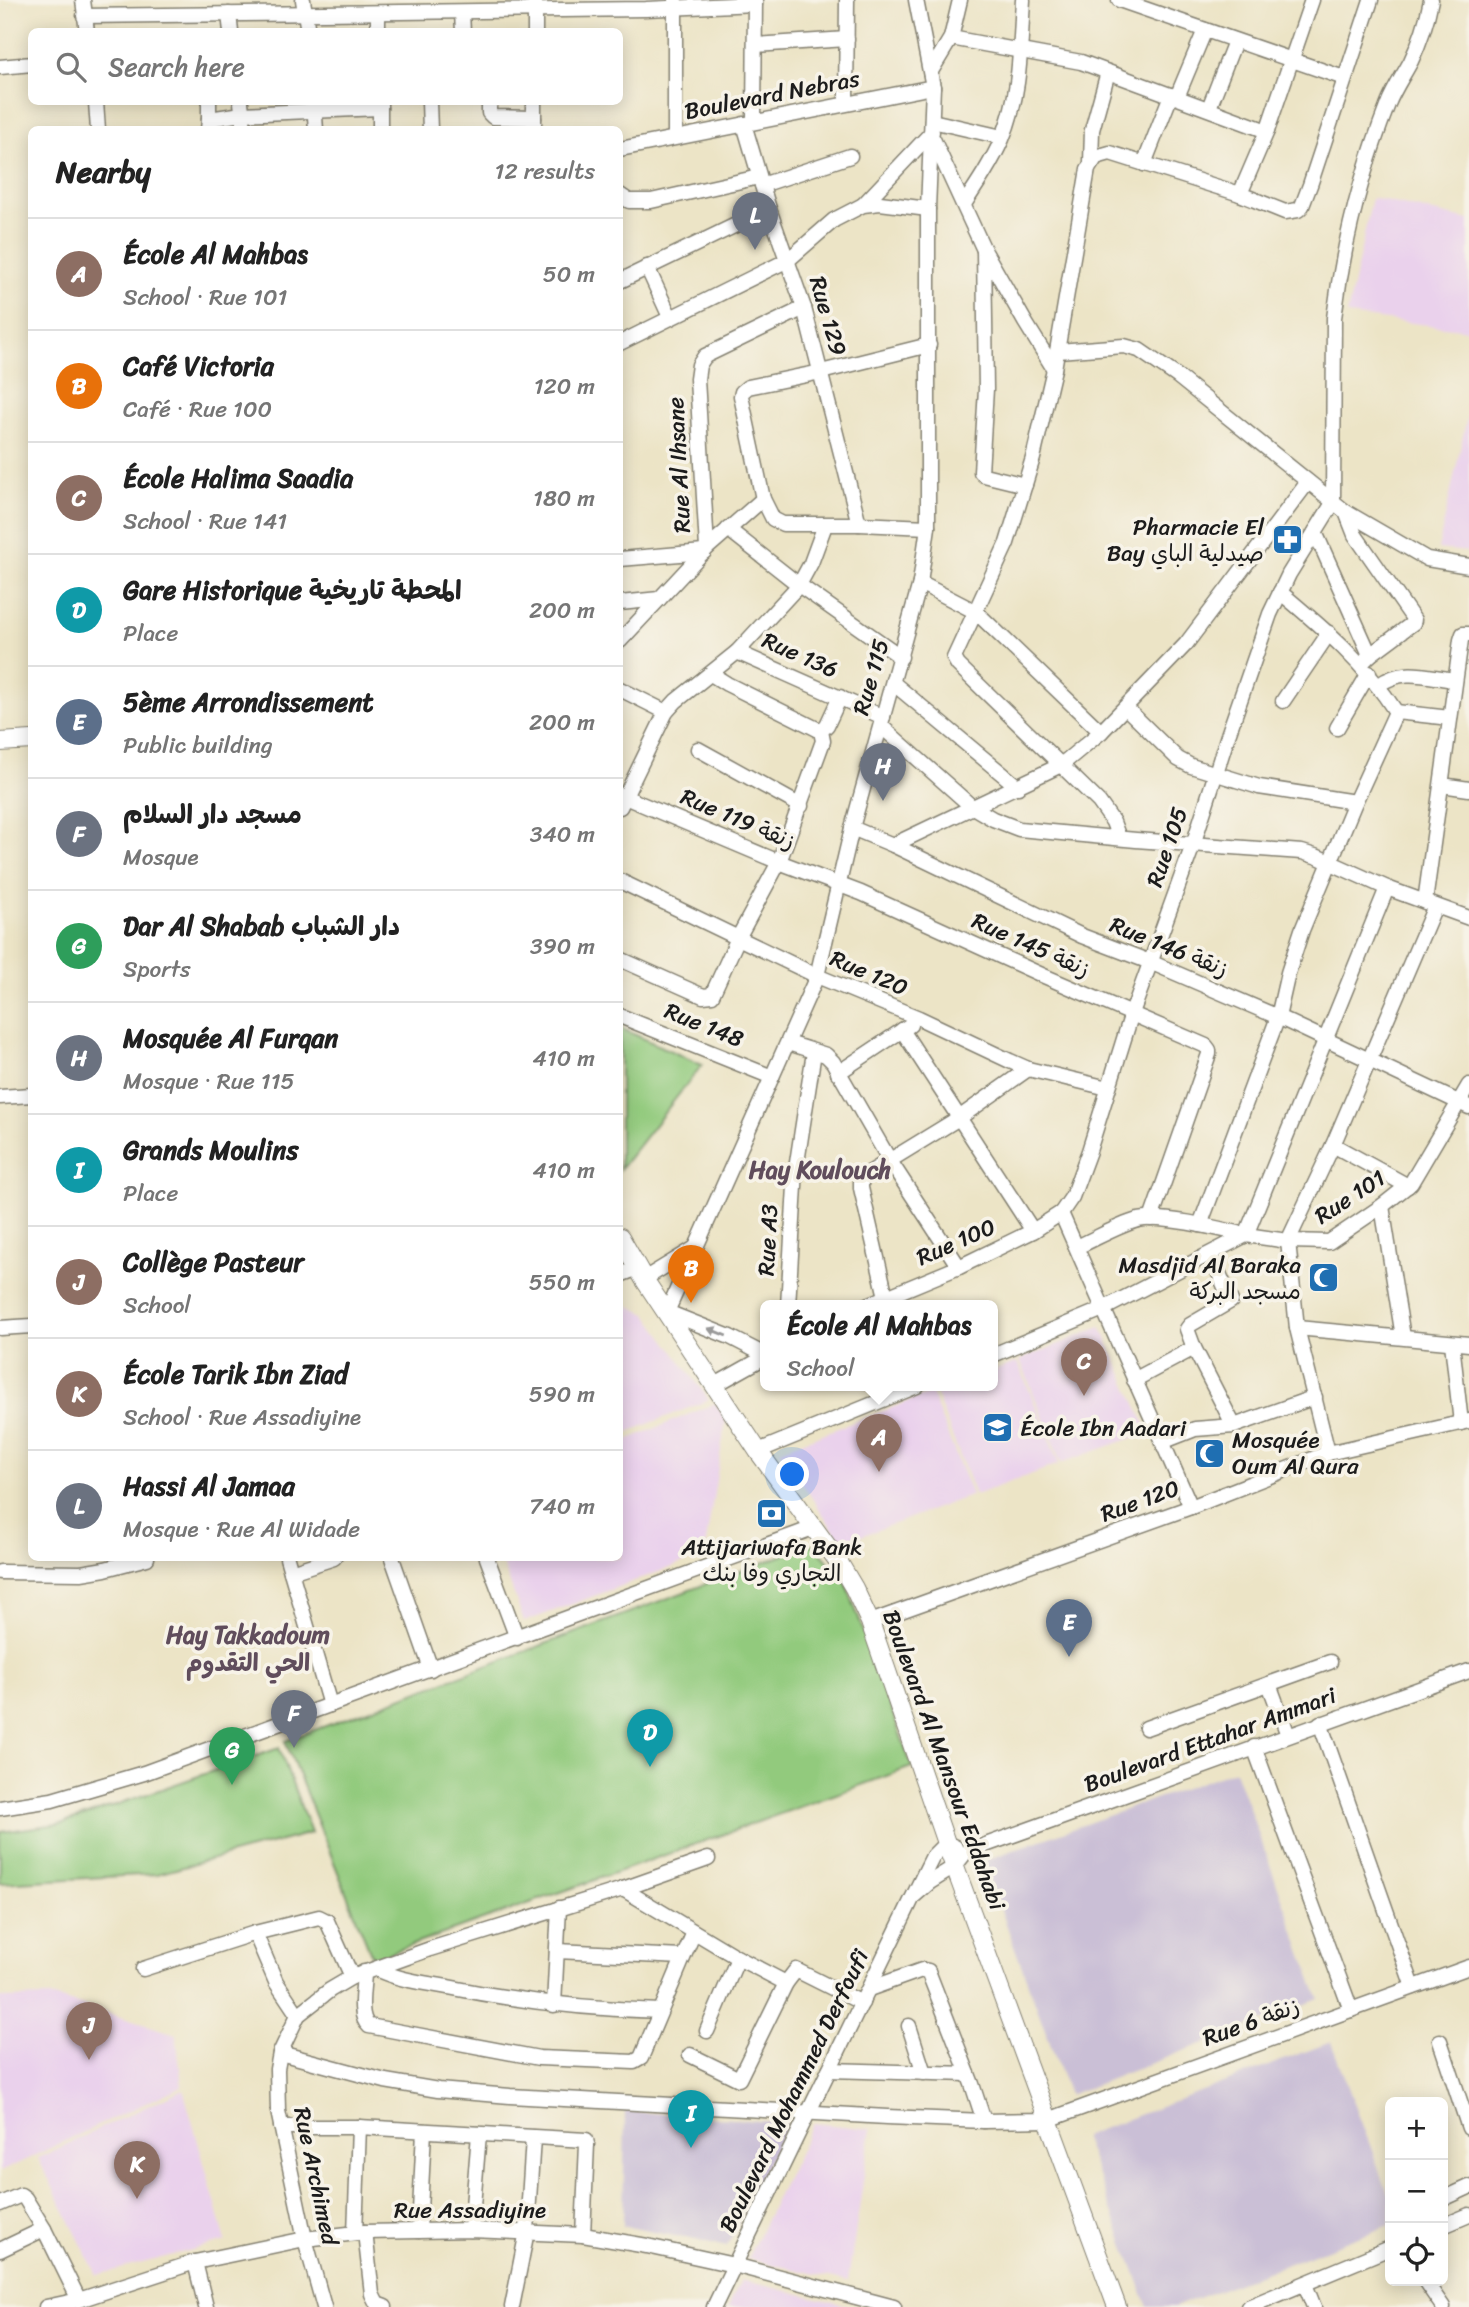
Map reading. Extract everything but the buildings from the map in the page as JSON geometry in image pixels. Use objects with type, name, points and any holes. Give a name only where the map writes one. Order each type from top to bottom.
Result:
[{"type":"main road","points":[[0,743],[28,740]]},
{"type":"main road","name":"Boulevard Al Mansour Eddahabi","points":[[623,1242],[758,1451],[848,1577],[870,1622],[954,1867],[1117,2307]]},
{"type":"street","points":[[83,0],[86,24],[305,7],[378,13],[399,7],[755,2]]},
{"type":"street","points":[[846,103],[847,0]]},
{"type":"street","name":"Rue 115","points":[[667,1312],[817,976],[852,828],[894,683],[919,583],[928,527],[928,209],[933,87],[916,0]]},
{"type":"street","points":[[931,71],[951,38],[960,0]]},
{"type":"street","points":[[964,204],[1003,137],[1016,94],[1023,0]]},
{"type":"street","points":[[1118,0],[1345,78]]},
{"type":"street","points":[[1240,194],[1267,131],[1312,0]]},
{"type":"street","points":[[1119,838],[1109,815],[955,661],[954,656],[1007,543],[1025,485],[1058,351],[1088,169],[1096,157],[1110,153],[1240,194],[1284,212],[1298,210],[1302,206],[1371,0]]},
{"type":"street","points":[[1333,503],[1335,318],[1342,271],[1357,196],[1375,139],[1390,100],[1412,59],[1431,0]]},
{"type":"street","name":"Rue 129","points":[[755,2],[755,45],[749,123],[760,181],[804,309],[859,524]]},
{"type":"street","points":[[675,4],[676,137]]},
{"type":"street","points":[[535,6],[535,28]]},
{"type":"street","points":[[305,7],[308,28]]},
{"type":"street","points":[[464,28],[469,8]]},
{"type":"street","points":[[378,13],[378,28]]},
{"type":"street","points":[[229,14],[231,28]]},
{"type":"street","points":[[1144,164],[1205,30]]},
{"type":"street","points":[[951,38],[1081,62],[1267,131]]},
{"type":"street","points":[[755,45],[847,39]]},
{"type":"street","points":[[1209,108],[1235,41]]},
{"type":"street","points":[[0,67],[28,64]]},
{"type":"street","points":[[1091,163],[1091,131],[1108,72]]},
{"type":"street","name":"Boulevard Nebras","points":[[623,148],[933,87]]},
{"type":"street","points":[[96,105],[98,126]]},
{"type":"street","points":[[209,105],[209,124],[241,108],[380,105],[380,126]]},
{"type":"street","points":[[429,105],[430,126]]},
{"type":"street","points":[[489,105],[489,113],[493,117],[534,124],[534,105]]},
{"type":"street","points":[[314,106],[316,126]]},
{"type":"street","points":[[241,108],[243,126]]},
{"type":"street","points":[[932,131],[1003,137]]},
{"type":"street","points":[[932,131],[984,250],[1054,369]]},
{"type":"street","points":[[623,341],[788,260],[834,220],[863,205],[932,131]]},
{"type":"street","points":[[623,197],[629,201],[651,201],[760,181],[850,156]]},
{"type":"street","points":[[863,205],[880,203],[928,209]]},
{"type":"street","points":[[623,279],[769,209]]},
{"type":"street","points":[[984,250],[986,377],[981,472],[1025,485]]},
{"type":"street","points":[[647,267],[670,317]]},
{"type":"street","name":"Rue Al Ihsane","points":[[706,550],[697,379],[699,365],[705,356],[804,309]]},
{"type":"street","points":[[928,527],[792,525],[777,522],[762,499],[742,392],[748,387],[929,345]]},
{"type":"street","points":[[1058,351],[1124,345],[1139,351],[1177,376],[1346,512],[1427,559],[1469,566]]},
{"type":"street","points":[[893,845],[1061,765],[1101,732],[1186,644],[1308,482]]},
{"type":"street","points":[[623,637],[706,550],[762,499]]},
{"type":"street","name":"Rue 105","points":[[1061,1213],[1076,1187],[1132,1013],[1193,845],[1254,659],[1280,592],[1333,503]]},
{"type":"street","points":[[1337,727],[1367,664],[1413,623],[1355,535],[1346,512]]},
{"type":"street","points":[[623,796],[666,712],[737,652],[799,584],[811,563],[825,525]]},
{"type":"street","points":[[728,529],[901,657]]},
{"type":"street","points":[[1315,532],[1367,664],[1396,712]]},
{"type":"street","points":[[623,559],[706,550]]},
{"type":"street","points":[[919,583],[976,612],[1101,732]]},
{"type":"street","points":[[1280,592],[1367,664]]},
{"type":"street","points":[[623,603],[659,599]]},
{"type":"street","points":[[1283,701],[1329,633]]},
{"type":"street","points":[[1328,1453],[1297,1328],[1288,1241],[1333,1145],[1430,904],[1441,785],[1461,637],[1463,634],[1469,634]]},
{"type":"street","name":"Rue 136","points":[[737,652],[840,697],[882,721],[971,806],[993,819],[1019,828],[1193,845],[1302,852],[1387,888],[1469,918]]},
{"type":"street","points":[[711,674],[821,731]]},
{"type":"street","points":[[1380,685],[1393,676],[1405,674],[1455,680]]},
{"type":"street","points":[[894,683],[1018,787]]},
{"type":"street","points":[[623,690],[666,712]]},
{"type":"street","points":[[821,731],[827,725],[840,697]]},
{"type":"street","points":[[1126,708],[1181,761],[1259,787],[1355,802]]},
{"type":"street","points":[[1396,712],[1450,718]]},
{"type":"street","points":[[1200,1225],[1278,1017],[1295,950],[1355,802],[1396,712]]},
{"type":"street","points":[[623,960],[703,996],[714,993],[738,938],[779,862],[823,741],[821,731]]},
{"type":"street","points":[[698,749],[801,806]]},
{"type":"street","points":[[1441,785],[1469,789]]},
{"type":"street","name":"Rue 119 زنقة","points":[[623,801],[839,885]]},
{"type":"street","name":"Rue 146 زنقة","points":[[852,828],[893,845],[1070,931],[1278,1017],[1464,1104]]},
{"type":"street","name":"Rue 120","points":[[623,882],[817,976],[919,1018],[1028,1069],[1108,1088]]},
{"type":"street","name":"Rue 145 زنقة","points":[[839,885],[1206,1046],[1209,1054],[1151,1219]]},
{"type":"street","points":[[998,1353],[1103,1309],[1246,1235],[1387,888]]},
{"type":"street","name":"Rue 148","points":[[623,1017],[772,1077]]},
{"type":"street","points":[[838,1073],[919,1018]]},
{"type":"street","points":[[902,1030],[1033,1231]]},
{"type":"street","points":[[788,1043],[830,1058],[890,1161],[959,1267]]},
{"type":"street","name":"Rue A3","points":[[788,1300],[796,1169],[814,1052]]},
{"type":"street","points":[[886,1297],[860,1184],[863,1176],[959,1118],[1028,1069]]},
{"type":"street","name":"Rue 101","points":[[1151,1219],[1288,1241],[1329,1242],[1408,1186],[1464,1104],[1469,1085]]},
{"type":"street","points":[[0,1097],[28,1095]]},
{"type":"street","points":[[1333,1145],[1408,1186]]},
{"type":"street","points":[[1382,1206],[1403,1337]]},
{"type":"street","points":[[1061,1213],[1191,1507]]},
{"type":"street","name":"Rue 100","points":[[879,1300],[959,1267],[1033,1231],[1061,1213]]},
{"type":"street","points":[[1077,1247],[1137,1220],[1151,1219]]},
{"type":"street","points":[[623,1275],[641,1273],[695,1248]]},
{"type":"street","points":[[1211,1255],[1231,1301],[1189,1326],[1188,1331],[1234,1426]]},
{"type":"street","points":[[667,1312],[730,1337],[760,1353]]},
{"type":"street","points":[[0,1328],[28,1326]]},
{"type":"street","points":[[1297,1328],[1469,1344]]},
{"type":"street","points":[[1452,1343],[1465,1422]]},
{"type":"street","points":[[1134,1380],[1194,1348]]},
{"type":"street","points":[[715,1385],[760,1359]]},
{"type":"street","points":[[758,1451],[905,1391]]},
{"type":"street","points":[[1162,1442],[1195,1429],[1234,1426],[1314,1397]]},
{"type":"street","name":"Rue 120","points":[[870,1622],[1191,1507],[1328,1453],[1465,1422]]},
{"type":"street","points":[[0,1808],[52,1800],[127,1779],[813,1528]]},
{"type":"street","points":[[0,1572],[80,1573],[136,1561]]},
{"type":"street","points":[[315,1561],[289,1565],[330,1704]]},
{"type":"street","points":[[393,1561],[431,1669]]},
{"type":"street","points":[[488,1561],[517,1638]]},
{"type":"street","points":[[1146,1728],[1330,1662]]},
{"type":"street","name":"Boulevard Ettahar Ammari","points":[[966,1852],[1469,1671]]},
{"type":"street","points":[[1269,1684],[1288,1735]]},
{"type":"street","points":[[1320,1723],[1413,1987]]},
{"type":"street","points":[[1254,1747],[1351,2010]]},
{"type":"street","points":[[946,1843],[966,1852],[954,1867]]},
{"type":"street","name":"Boulevard Mohammed Derfoufi","points":[[714,2307],[933,1856],[946,1843]]},
{"type":"street","points":[[280,2053],[298,2015],[330,1990],[364,1973],[708,1859]]},
{"type":"street","name":"Boulevard Mohammed Derfoufi","points":[[915,1895],[954,1867]]},
{"type":"street","points":[[623,1889],[738,1958],[786,1983]]},
{"type":"street","points":[[554,2005],[559,1908]]},
{"type":"street","points":[[143,1969],[312,1917],[323,1918],[337,1941],[364,1973],[514,2000],[660,2011]]},
{"type":"street","points":[[364,1973],[362,2015],[369,2026],[539,2058],[638,2061],[694,1932]]},
{"type":"street","points":[[255,1933],[276,1982],[298,2015]]},
{"type":"street","points":[[557,1951],[682,1957]]},
{"type":"street","points":[[706,2031],[738,1958]]},
{"type":"street","name":"Rue 6 زنقة","points":[[280,2053],[384,2081],[438,2090],[523,2097],[984,2121],[1048,2120],[1469,1967]]},
{"type":"street","points":[[691,2055],[739,2079],[786,1983],[797,1970],[862,2003]]},
{"type":"street","points":[[869,1989],[922,1970],[928,1971],[984,2121]]},
{"type":"street","points":[[909,2026],[924,2073]]},
{"type":"street","points":[[1440,2041],[1469,2128]]},
{"type":"street","name":"Rue Archimed","points":[[280,2053],[277,2091],[281,2127],[305,2239],[324,2307]]},
{"type":"street","points":[[829,2070],[968,2074]]},
{"type":"street","points":[[281,2127],[359,2127],[586,2140],[583,2235]]},
{"type":"street","points":[[359,2127],[360,2233],[372,2294],[377,2304],[384,2307]]},
{"type":"street","points":[[419,2231],[424,2131]]},
{"type":"street","points":[[471,2231],[479,2134]]},
{"type":"street","points":[[512,2307],[527,2231],[533,2138]]},
{"type":"street","points":[[1448,2197],[1469,2187]]},
{"type":"street","points":[[0,2204],[21,2195],[44,2229],[79,2300]]},
{"type":"street","points":[[1448,2224],[1469,2215]]},
{"type":"street","points":[[0,2250],[44,2229]]},
{"type":"street","name":"Rue Assadiyine","points":[[46,2307],[79,2300],[195,2262],[305,2239],[360,2233],[527,2231],[583,2235],[734,2265],[894,2307]]},
{"type":"street","points":[[1248,2307],[1385,2250]]},
{"type":"street","points":[[195,2262],[206,2307]]},
{"type":"street","points":[[1305,2284],[1314,2307]]},
{"type":"street","points":[[1428,2286],[1443,2307]]},
{"type":"shaded area","points":[[1372,198],[1469,220],[1469,330],[1347,315]]},
{"type":"shaded area","points":[[1469,408],[1469,552],[1438,549],[1456,468]]},
{"type":"shaded area","points":[[623,1303],[647,1314],[709,1400],[623,1434]]},
{"type":"shaded area","points":[[1101,1327],[1149,1432],[1061,1463],[1020,1360]]},
{"type":"shaded area","name":"École Ibn Aadari","points":[[1018,1362],[1059,1464],[975,1495],[935,1392],[998,1391],[998,1369]]},
{"type":"shaded area","points":[[931,1393],[972,1495],[842,1543],[780,1450]]},
{"type":"shaded area","points":[[716,1403],[726,1419],[704,1555],[524,1622],[502,1561],[623,1561],[623,1442]]},
{"type":"shaded area","points":[[1235,1770],[1319,1999],[1069,2095],[983,1861]]},
{"type":"shaded area","points":[[54,1997],[176,2034],[182,2086],[0,2172],[0,1998]]},
{"type":"shaded area","points":[[1331,2042],[1385,2185],[1385,2227],[1174,2307],[1148,2307],[1083,2136]]},
{"type":"shaded area","points":[[183,2089],[226,2241],[97,2275],[38,2158]]},
{"type":"shaded area","points":[[625,2111],[788,2123],[727,2246],[623,2226]]},
{"type":"shaded area","points":[[813,2123],[871,2129],[848,2281],[747,2259]]},
{"type":"shaded area","points":[[741,2280],[854,2307],[728,2307]]},
{"type":"green space","points":[[623,1029],[702,1065],[623,1165]]},
{"type":"green space","points":[[813,1544],[845,1580],[912,1767],[373,1959],[285,1741]]},
{"type":"green space","points":[[279,1748],[311,1833],[157,1874],[0,1883],[0,1832],[64,1823]]},
{"type":"place","name":"Hassi Al Jamaa","points":[[755,250]]},
{"type":"place","name":"Pharmacie El Bay صيدلية الباي","points":[[1287,540]]},
{"type":"place","name":"Mosquée Al Furqan","points":[[883,801]]},
{"type":"place","name":"Masdjid Al Baraka مسجد البركة","points":[[1324,1278]]},
{"type":"place","name":"Café Victoria","points":[[691,1303]]},
{"type":"place","name":"École Halima Saadia","points":[[1084,1396]]},
{"type":"place","name":"École Ibn Aadari","points":[[997,1428]]},
{"type":"place","name":"Mosquée Oum Al Qura","points":[[1209,1453]]},
{"type":"place","name":"École Al Mahbas","points":[[879,1472]]},
{"type":"place","name":"Attijariwafa Bank التجاري وفا بنك","points":[[772,1513]]},
{"type":"place","name":"5ème Arrondissement","points":[[1069,1657]]},
{"type":"place","name":"مسجد دار السلام","points":[[294,1748]]},
{"type":"place","name":"Gare Historique المحطة تاريخية","points":[[650,1767]]},
{"type":"place","name":"Dar Al Shabab دار الشباب","points":[[232,1785]]},
{"type":"place","name":"Collège Pasteur","points":[[89,2060]]},
{"type":"place","name":"Grands Moulins","points":[[691,2148]]},
{"type":"place","name":"École Tarik Ibn Ziad","points":[[137,2199]]},
{"type":"district","name":"Hay Koulouch","points":[[820,1170]]},
{"type":"district","name":"Hay Takkadoum الحي التقدوم","points":[[248,1649]]}]
